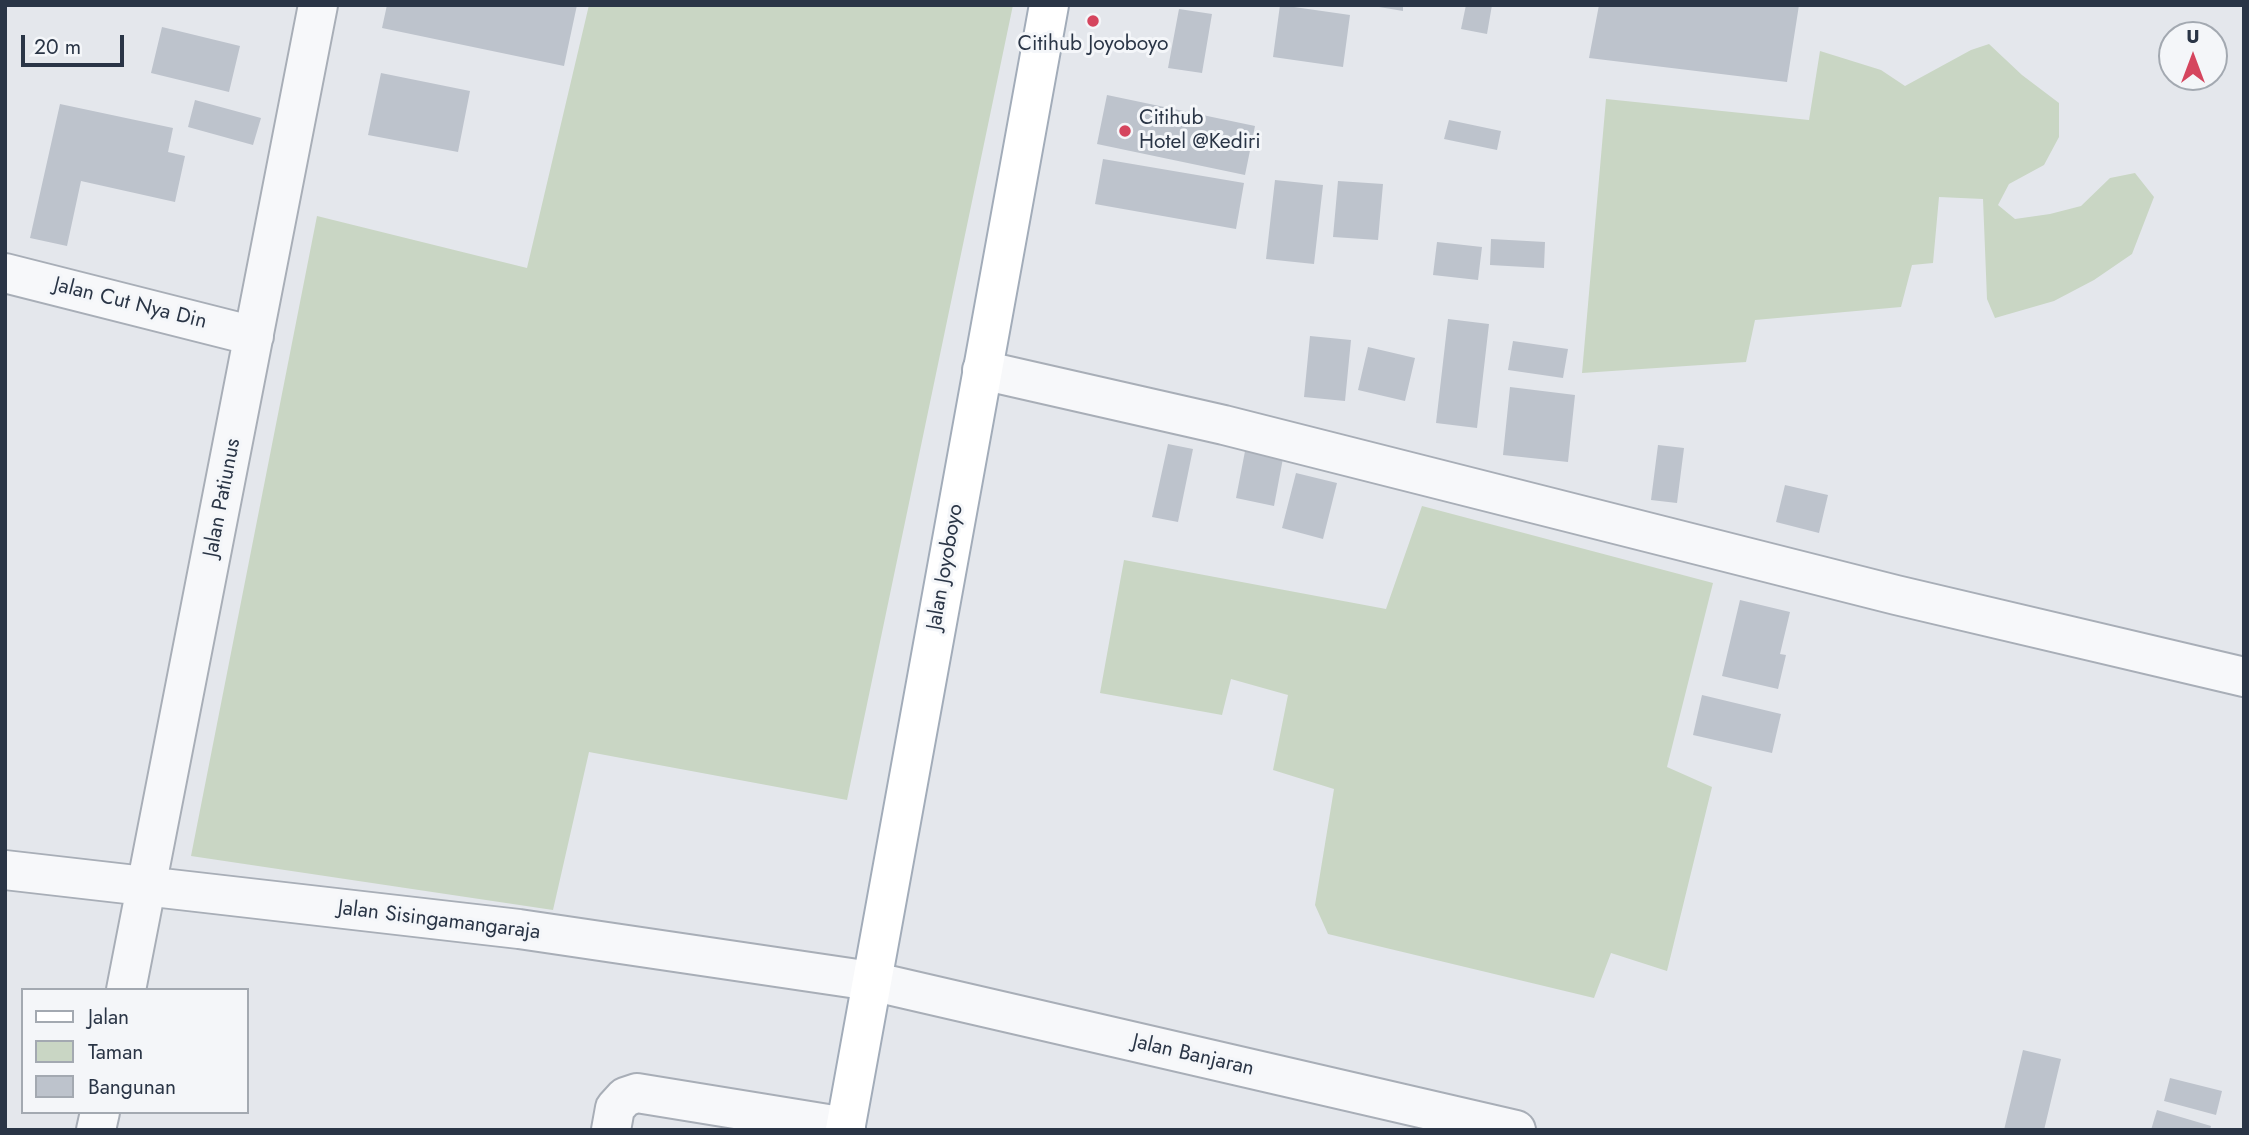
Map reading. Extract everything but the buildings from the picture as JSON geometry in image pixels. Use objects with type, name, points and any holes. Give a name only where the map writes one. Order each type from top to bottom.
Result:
[{"type":"main road","name":"Jalan Joyoboyo","points":[[845,1128],[1049,5]]},
{"type":"street","name":"Jalan Patiunus","points":[[126,988],[318,5]]},
{"type":"street","name":"Jalan Cut Nya Din","points":[[5,273],[254,335]]},
{"type":"street","points":[[982,370],[1224,425],[1896,595],[2244,677]]},
{"type":"street","name":"Jalan Sisingamangaraja","points":[[5,870],[519,929],[871,981]]},
{"type":"street","name":"Jalan Banjaran","points":[[871,981],[1414,1119],[1516,1130]]},
{"type":"street","points":[[611,1130],[615,1108],[625,1097],[637,1093],[845,1128]]},
{"type":"green space","points":[[589,5],[1013,5],[847,800],[589,752],[553,910],[191,856],[317,216],[527,268]]},
{"type":"green space","points":[[1989,44],[2022,75],[2059,103],[2059,137],[2044,165],[2009,184],[1998,205],[2015,219],[2050,214],[2081,206],[2110,178],[2135,173],[2154,197],[2132,254],[2094,280],[2054,301],[1995,318],[1987,299],[1983,199],[1939,197],[1933,263],[1912,265],[1901,307],[1755,320],[1746,362],[1582,373],[1606,99],[1809,120],[1820,51],[1881,70],[1905,86],[1971,50]]},
{"type":"green space","points":[[1422,506],[1713,583],[1667,767],[1712,787],[1667,971],[1611,953],[1594,998],[1328,934],[1315,905],[1334,789],[1273,770],[1288,695],[1231,679],[1222,715],[1100,693],[1124,560],[1386,609]]},
{"type":"place","name":"Citihub Joyoboyo","points":[[1093,21]]},
{"type":"place","name":"Citihub Hotel @Kediri","points":[[1125,131]]}]
